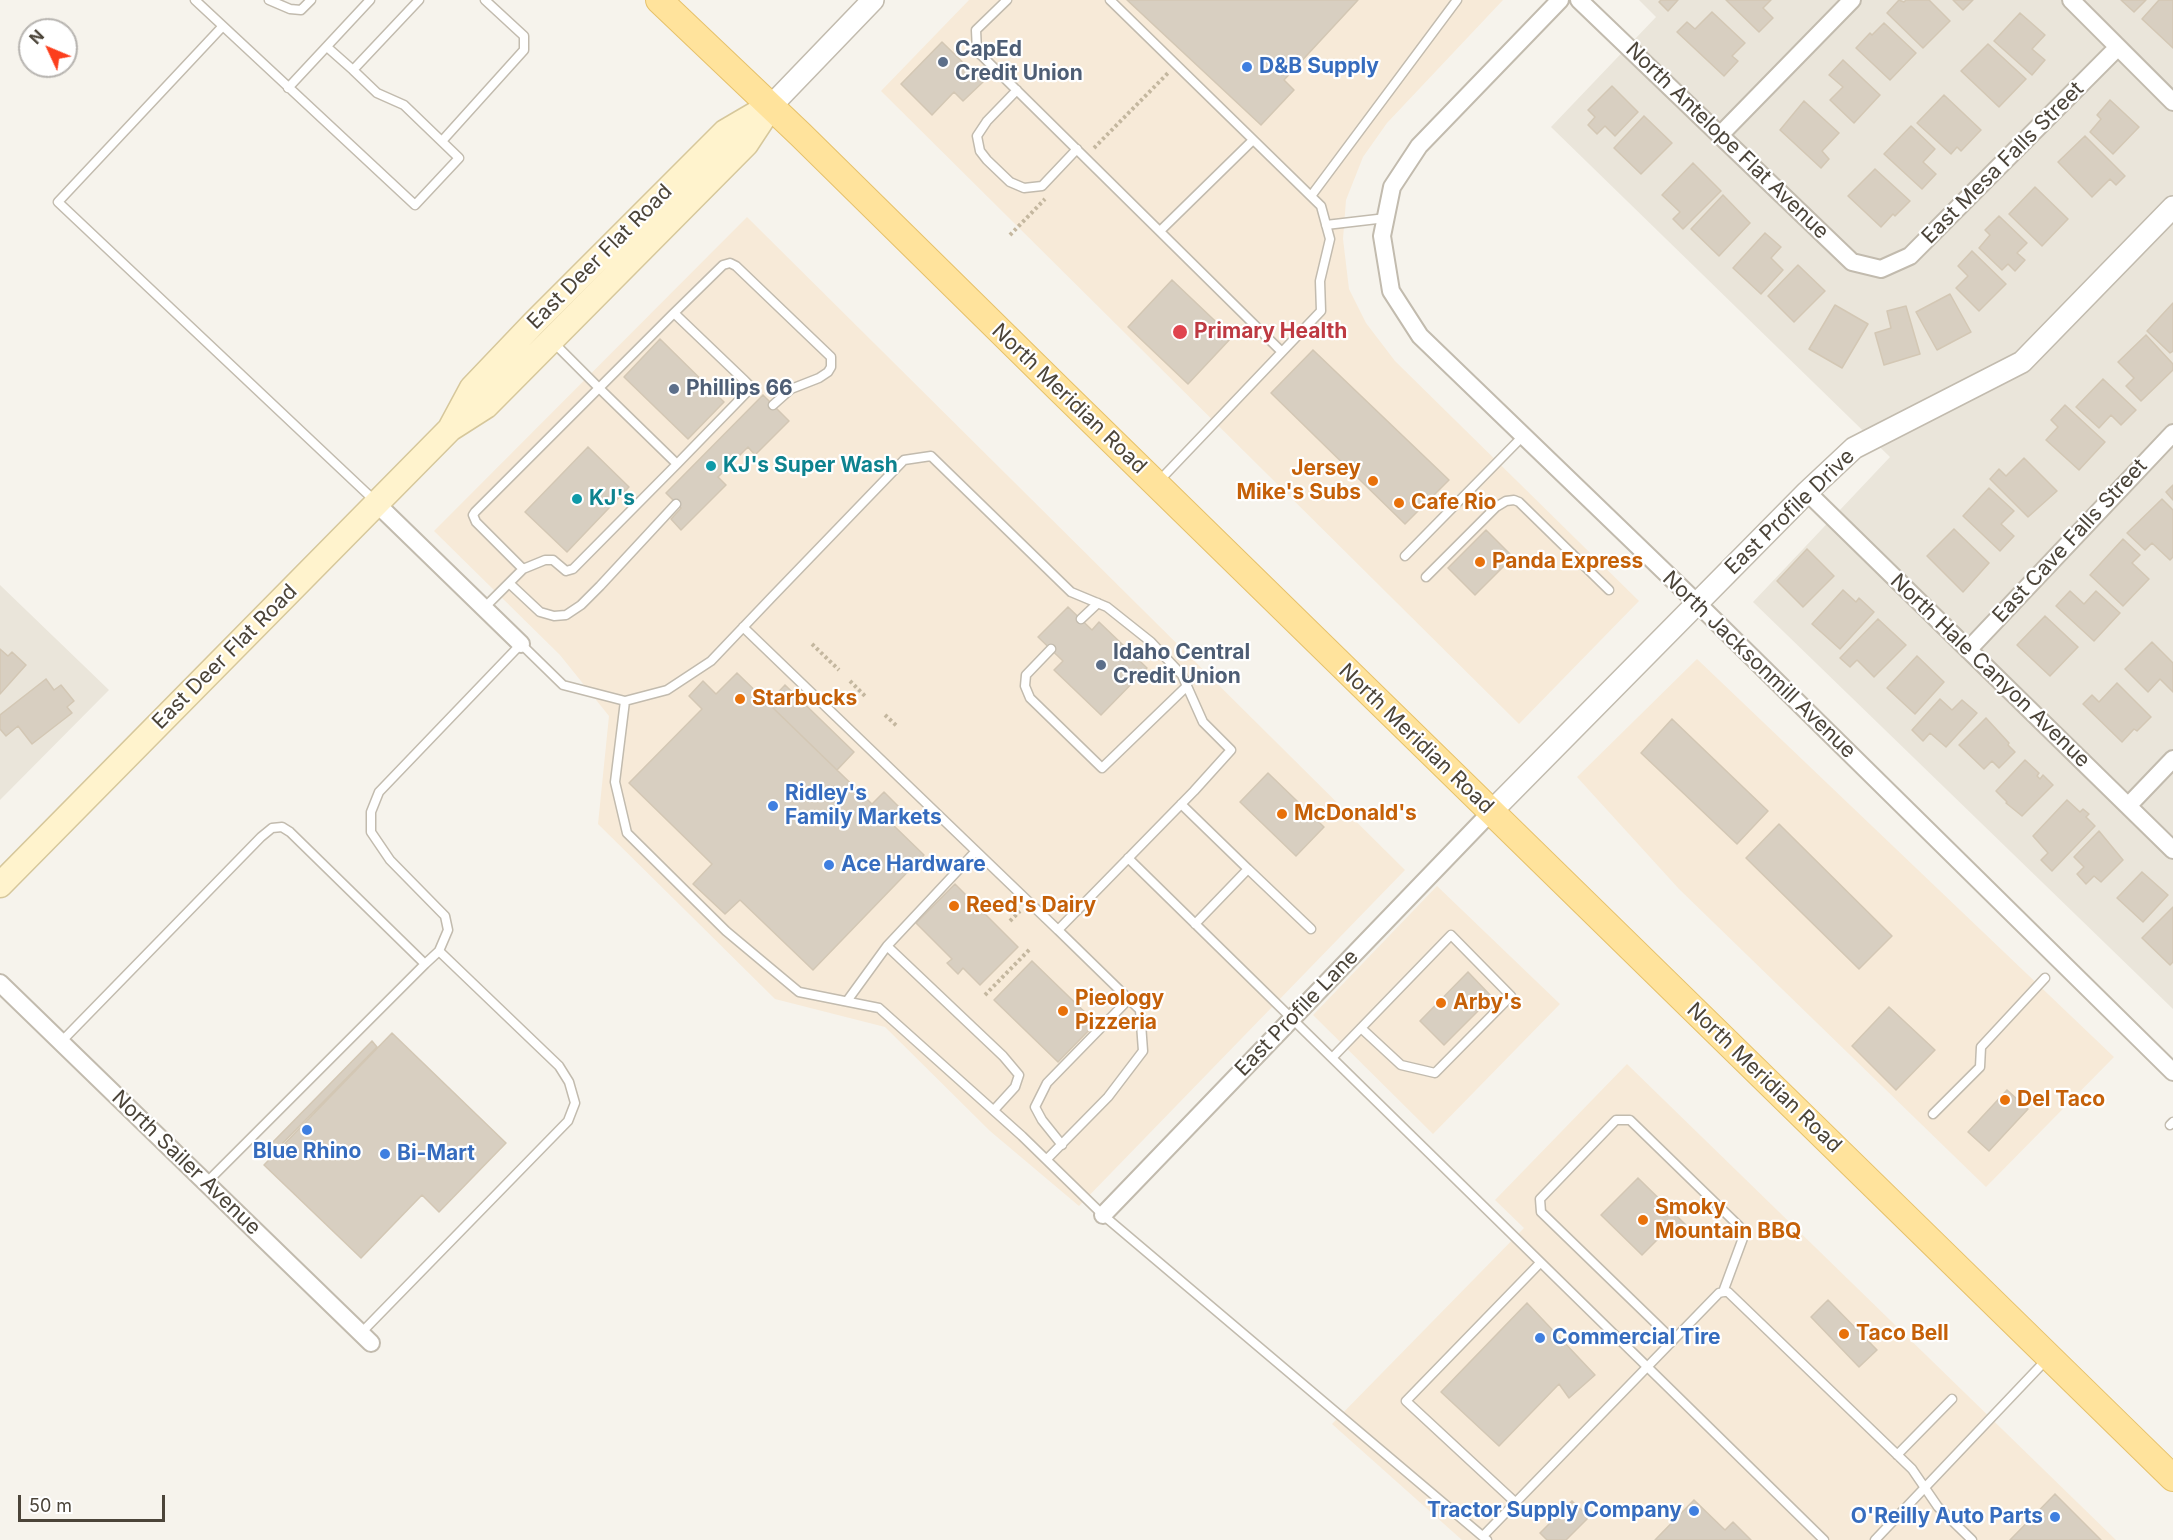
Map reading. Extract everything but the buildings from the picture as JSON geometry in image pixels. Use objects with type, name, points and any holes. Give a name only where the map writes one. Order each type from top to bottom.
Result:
[{"type":"main road","name":"North Meridian Road","points":[[659,0],[771,106],[2173,1478]]},
{"type":"main road","name":"East Deer Flat Road","points":[[0,885],[450,429],[486,406],[746,144],[771,106]]},
{"type":"main road","name":"East Deer Flat Road","points":[[450,429],[472,388],[533,324],[725,132],[771,106]]},
{"type":"street","name":"East Deer Flat Road","points":[[771,106],[873,0]]},
{"type":"street","points":[[1386,218],[1392,187],[1419,146],[1560,0]]},
{"type":"street","name":"North Antelope Flat Avenue","points":[[1579,0],[1852,262],[1881,269]]},
{"type":"street","points":[[1720,135],[1852,0]]},
{"type":"street","points":[[2071,0],[2173,102]]},
{"type":"street","name":"East Mesa Falls Street","points":[[1881,269],[1910,256],[2118,47]]},
{"type":"street","name":"East Profile Drive","points":[[1491,812],[1807,492],[1854,448],[2022,362],[2173,207]]},
{"type":"street","name":"North Jacksonmill Avenue","points":[[1386,218],[1382,236],[1391,291],[1420,336],[1697,603],[2173,1072]]},
{"type":"street","name":"East Cave Falls Street","points":[[1968,650],[2173,433]]},
{"type":"street","name":"North Hale Canyon Avenue","points":[[1807,492],[2173,850]]},
{"type":"street","points":[[377,504],[521,644]]},
{"type":"street","points":[[2128,806],[2173,759]]},
{"type":"street","name":"East Profile Lane","points":[[1103,1215],[1491,812]]},
{"type":"street","name":"North Sailer Avenue","points":[[0,983],[366,1338]]},
{"type":"lane","points":[[269,0],[290,9],[302,10],[311,0]]},
{"type":"lane","points":[[286,0],[290,9]]},
{"type":"lane","points":[[288,88],[370,0]]},
{"type":"lane","points":[[353,70],[419,0]]},
{"type":"lane","points":[[442,141],[524,50],[524,36],[485,0]]},
{"type":"lane","points":[[1007,0],[976,30],[977,51],[1282,352]]},
{"type":"lane","points":[[1110,0],[1321,206],[1330,239],[1320,281],[1321,311],[1156,484]]},
{"type":"lane","points":[[1311,196],[1457,0]]},
{"type":"lane","points":[[198,1],[222,27],[415,205],[459,158],[404,105],[376,93],[327,47]]},
{"type":"lane","points":[[222,27],[58,202],[377,504]]},
{"type":"lane","points":[[1017,90],[987,121],[977,136],[980,151],[987,160],[1010,182],[1024,188],[1042,186],[1077,150]]},
{"type":"lane","points":[[1160,231],[1253,140]]},
{"type":"lane","points":[[1326,225],[1386,218]]},
{"type":"lane","points":[[523,569],[476,522],[473,515],[674,313],[723,265],[730,262],[831,357],[831,367],[828,372],[791,389],[773,405]]},
{"type":"lane","points":[[484,608],[523,569],[545,560],[553,560],[566,572],[573,569],[747,395],[749,385],[674,313]]},
{"type":"lane","points":[[550,340],[677,464]]},
{"type":"lane","points":[[1405,556],[1523,436]]},
{"type":"lane","points":[[207,1183],[439,951],[448,930],[445,916],[390,860],[371,832],[371,812],[385,784],[521,644],[564,685],[625,700],[667,690],[711,661],[904,460],[931,456],[1071,592],[1107,607],[1151,642],[1182,675],[1203,722],[1231,750],[1058,930]]},
{"type":"lane","points":[[1426,578],[1496,507],[1506,501],[1514,500],[1520,502],[1609,590]]},
{"type":"lane","points":[[509,583],[540,612],[554,616],[566,615],[581,605],[600,586],[676,504]]},
{"type":"lane","points":[[1081,620],[1098,603]]},
{"type":"lane","points":[[744,627],[1140,1010],[1143,1051],[1108,1097],[1047,1159]]},
{"type":"lane","points":[[1051,649],[1026,675],[1025,686],[1030,698],[1102,768],[1187,686]]},
{"type":"lane","points":[[625,700],[615,782],[627,833],[726,931],[799,992],[879,1008],[994,1110],[1103,1215],[1485,1538],[1719,1293],[1728,1292],[1912,1469],[1938,1507],[1972,1540]]},
{"type":"lane","points":[[1181,804],[1311,929]]},
{"type":"lane","points":[[61,1042],[272,828],[282,827],[290,832],[425,964]]},
{"type":"lane","points":[[847,1002],[887,946],[976,851]]},
{"type":"lane","points":[[1128,858],[1824,1540]]},
{"type":"lane","points":[[1195,924],[1248,869]]},
{"type":"lane","points":[[1332,1058],[1361,1028],[1451,935],[1511,996],[1436,1073],[1401,1065],[1361,1028]]},
{"type":"lane","points":[[887,946],[1003,1056],[1019,1075],[1015,1087],[994,1110]]},
{"type":"lane","points":[[366,1338],[567,1121],[575,1103],[569,1082],[560,1066],[439,951]]},
{"type":"lane","points":[[1933,1114],[1980,1067],[1981,1047],[2044,978]]},
{"type":"lane","points":[[1062,1145],[1042,1120],[1035,1107],[1047,1083],[1128,1000]]},
{"type":"lane","points":[[1673,1340],[1541,1212],[1540,1199],[1616,1120],[1630,1120],[1739,1226],[1743,1238],[1723,1292]]},
{"type":"lane","points":[[1516,1503],[1406,1401],[1540,1263]]},
{"type":"lane","points":[[1875,1540],[1926,1489],[2049,1357]]},
{"type":"lane","points":[[1897,1455],[1952,1399]]},
{"type":"path","points":[[1085,158],[1176,64]]},
{"type":"path","points":[[1010,235],[1048,196]]},
{"type":"path","points":[[812,644],[839,670]]},
{"type":"path","points":[[850,681],[865,696]]},
{"type":"path","points":[[885,715],[898,727]]},
{"type":"path","points":[[1010,921],[1022,909]]},
{"type":"path","points":[[985,994],[1030,948]]},
{"type":"shaded area","points":[[969,0],[1503,0],[1387,123],[1363,157],[1346,200],[1343,239],[1349,289],[1366,323],[1395,361],[1639,601],[1519,724],[881,91]]},
{"type":"shaded area","points":[[1639,0],[2173,0],[2173,1009],[1753,602],[1890,457],[1551,127],[1656,17]]},
{"type":"shaded area","points":[[747,217],[1405,870],[1079,1206],[990,1131],[885,1027],[775,999],[598,824],[609,716],[560,655],[434,531]]},
{"type":"shaded area","points":[[0,585],[109,690],[0,800]]},
{"type":"shaded area","points":[[1697,659],[2114,1057],[1986,1187],[1679,889],[1577,777]]},
{"type":"shaded area","points":[[1437,886],[1560,1004],[1433,1134],[1313,1015]]},
{"type":"shaded area","points":[[1627,1064],[2116,1540],[1462,1540],[1332,1424],[1524,1228],[1495,1200]]},
{"type":"place","name":"CapEd Credit Union","points":[[943,62]]},
{"type":"place","name":"D&B Supply","points":[[1247,67]]},
{"type":"place","name":"Primary Health","points":[[1180,332]]},
{"type":"place","name":"Phillips 66","points":[[674,389]]},
{"type":"place","name":"KJ's Super Wash","points":[[711,466]]},
{"type":"place","name":"Jersey Mike's Subs","points":[[1373,481]]},
{"type":"place","name":"KJ's","points":[[577,499]]},
{"type":"place","name":"Cafe Rio","points":[[1399,503]]},
{"type":"place","name":"Panda Express","points":[[1480,562]]},
{"type":"place","name":"Idaho Central Credit Union","points":[[1101,665]]},
{"type":"place","name":"Starbucks","points":[[740,699]]},
{"type":"place","name":"Ridley's Family Markets","points":[[773,806]]},
{"type":"place","name":"McDonald's","points":[[1282,814]]},
{"type":"place","name":"Ace Hardware","points":[[829,865]]},
{"type":"place","name":"Reed's Dairy","points":[[954,906]]},
{"type":"place","name":"Arby's","points":[[1441,1003]]},
{"type":"place","name":"Pieology Pizzeria","points":[[1063,1011]]},
{"type":"place","name":"Del Taco","points":[[2005,1100]]},
{"type":"place","name":"Blue Rhino","points":[[307,1130]]},
{"type":"place","name":"Bi-Mart","points":[[385,1154]]},
{"type":"place","name":"Smoky Mountain BBQ","points":[[1643,1220]]},
{"type":"place","name":"Taco Bell","points":[[1844,1334]]},
{"type":"place","name":"Commercial Tire","points":[[1540,1338]]},
{"type":"place","name":"Tractor Supply Company","points":[[1694,1511]]},
{"type":"place","name":"O'Reilly Auto Parts","points":[[2055,1517]]}]
